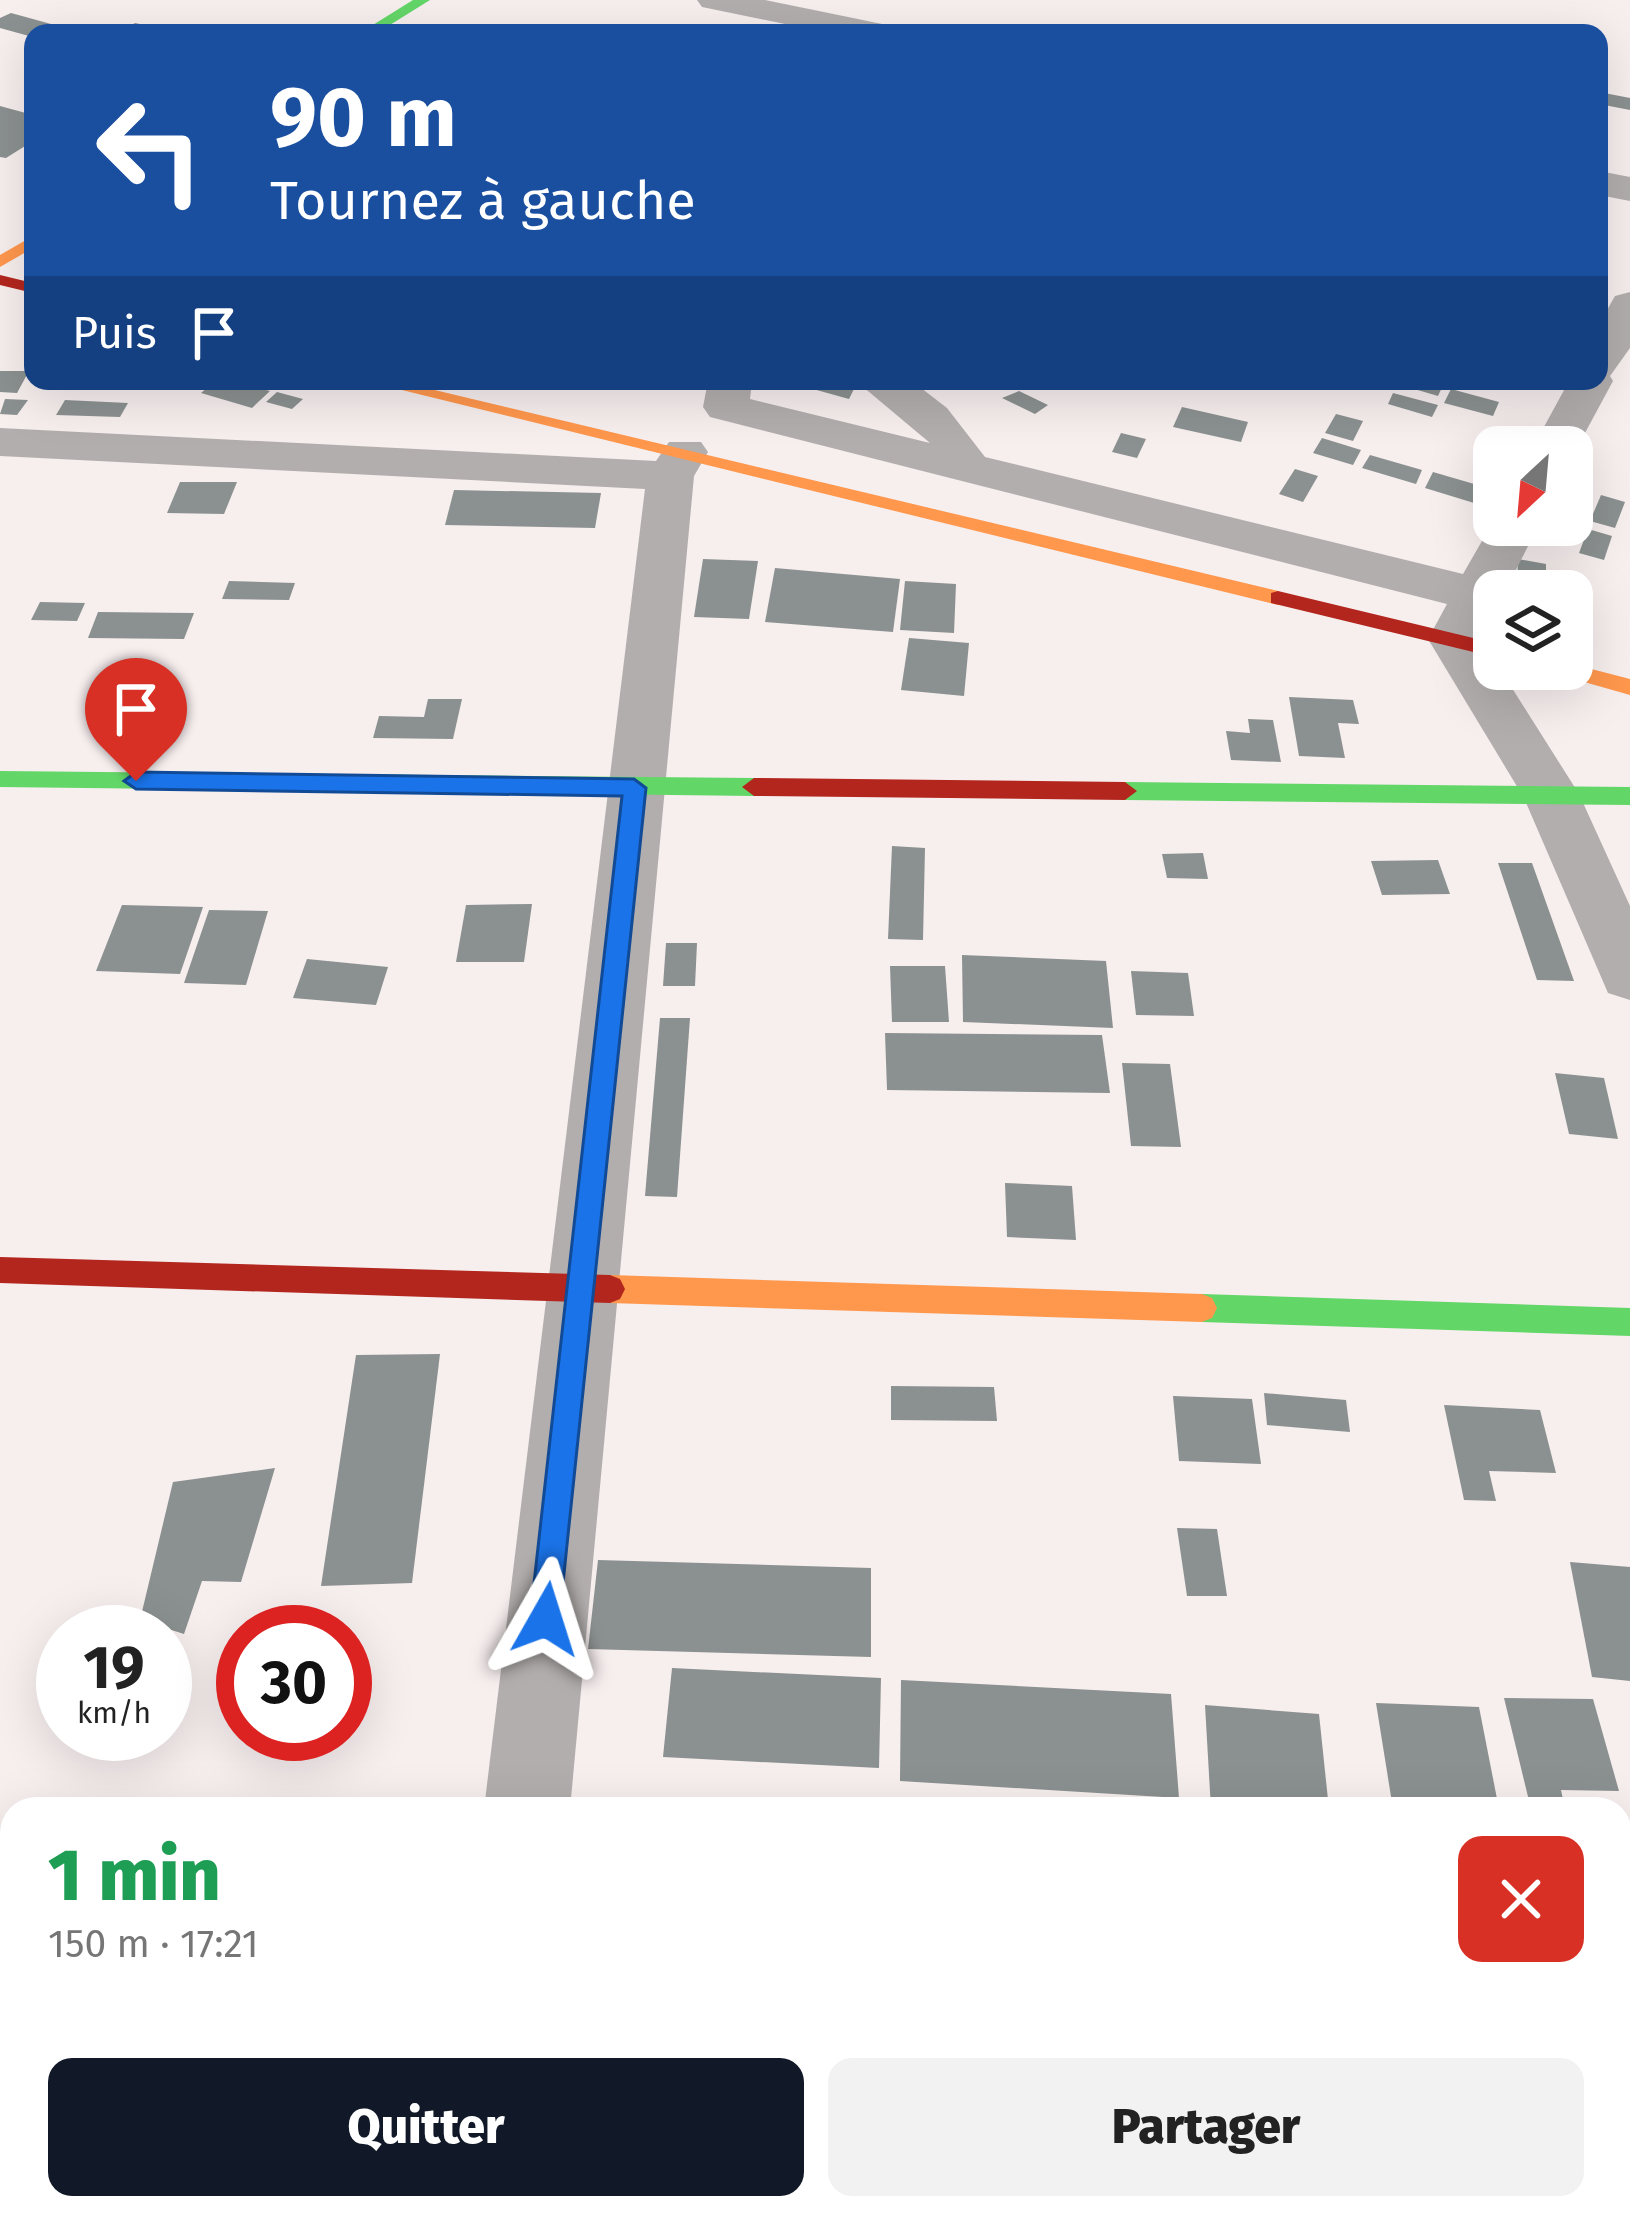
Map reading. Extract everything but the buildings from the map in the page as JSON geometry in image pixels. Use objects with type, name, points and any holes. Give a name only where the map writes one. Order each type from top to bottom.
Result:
[{"type":"street","points":[[714,0],[839,24]]},
{"type":"street","points":[[834,23],[863,0]]},
{"type":"street","points":[[380,24],[409,2]]},
{"type":"street","points":[[407,390],[678,464],[1133,566],[1473,628]]},
{"type":"street","points":[[729,390],[726,407],[969,470],[1473,627]]},
{"type":"street","points":[[897,390],[951,435],[969,470]]},
{"type":"street","points":[[1567,426],[1586,390]]},
{"type":"street","points":[[0,442],[678,464]]},
{"type":"street","points":[[527,1797],[634,788],[678,464]]},
{"type":"street","points":[[1593,677],[1630,687]]},
{"type":"street","points":[[1503,690],[1630,975]]},
{"type":"street","points":[[0,778],[1630,796]]},
{"type":"street","points":[[0,1270],[1630,1322]]},
{"type":"traffic: fast","points":[[382,24],[423,0]]},
{"type":"traffic: fast","points":[[0,779],[754,787]]},
{"type":"traffic: fast","points":[[1125,791],[1630,796]]},
{"type":"traffic: fast","points":[[1202,1308],[1630,1322]]},
{"type":"traffic: slow","points":[[0,262],[24,247]]},
{"type":"traffic: slow","points":[[411,390],[1278,598]]},
{"type":"traffic: slow","points":[[1593,677],[1630,687]]},
{"type":"traffic: slow","points":[[610,1289],[1202,1308]]},
{"type":"traffic: jam","points":[[0,280],[24,286]]},
{"type":"traffic: jam","points":[[1278,598],[1473,645]]},
{"type":"traffic: jam","points":[[754,787],[1125,791]]},
{"type":"traffic: jam","points":[[0,1270],[610,1289]]},
{"type":"route","points":[[136,781],[634,788],[546,1619]]}]
